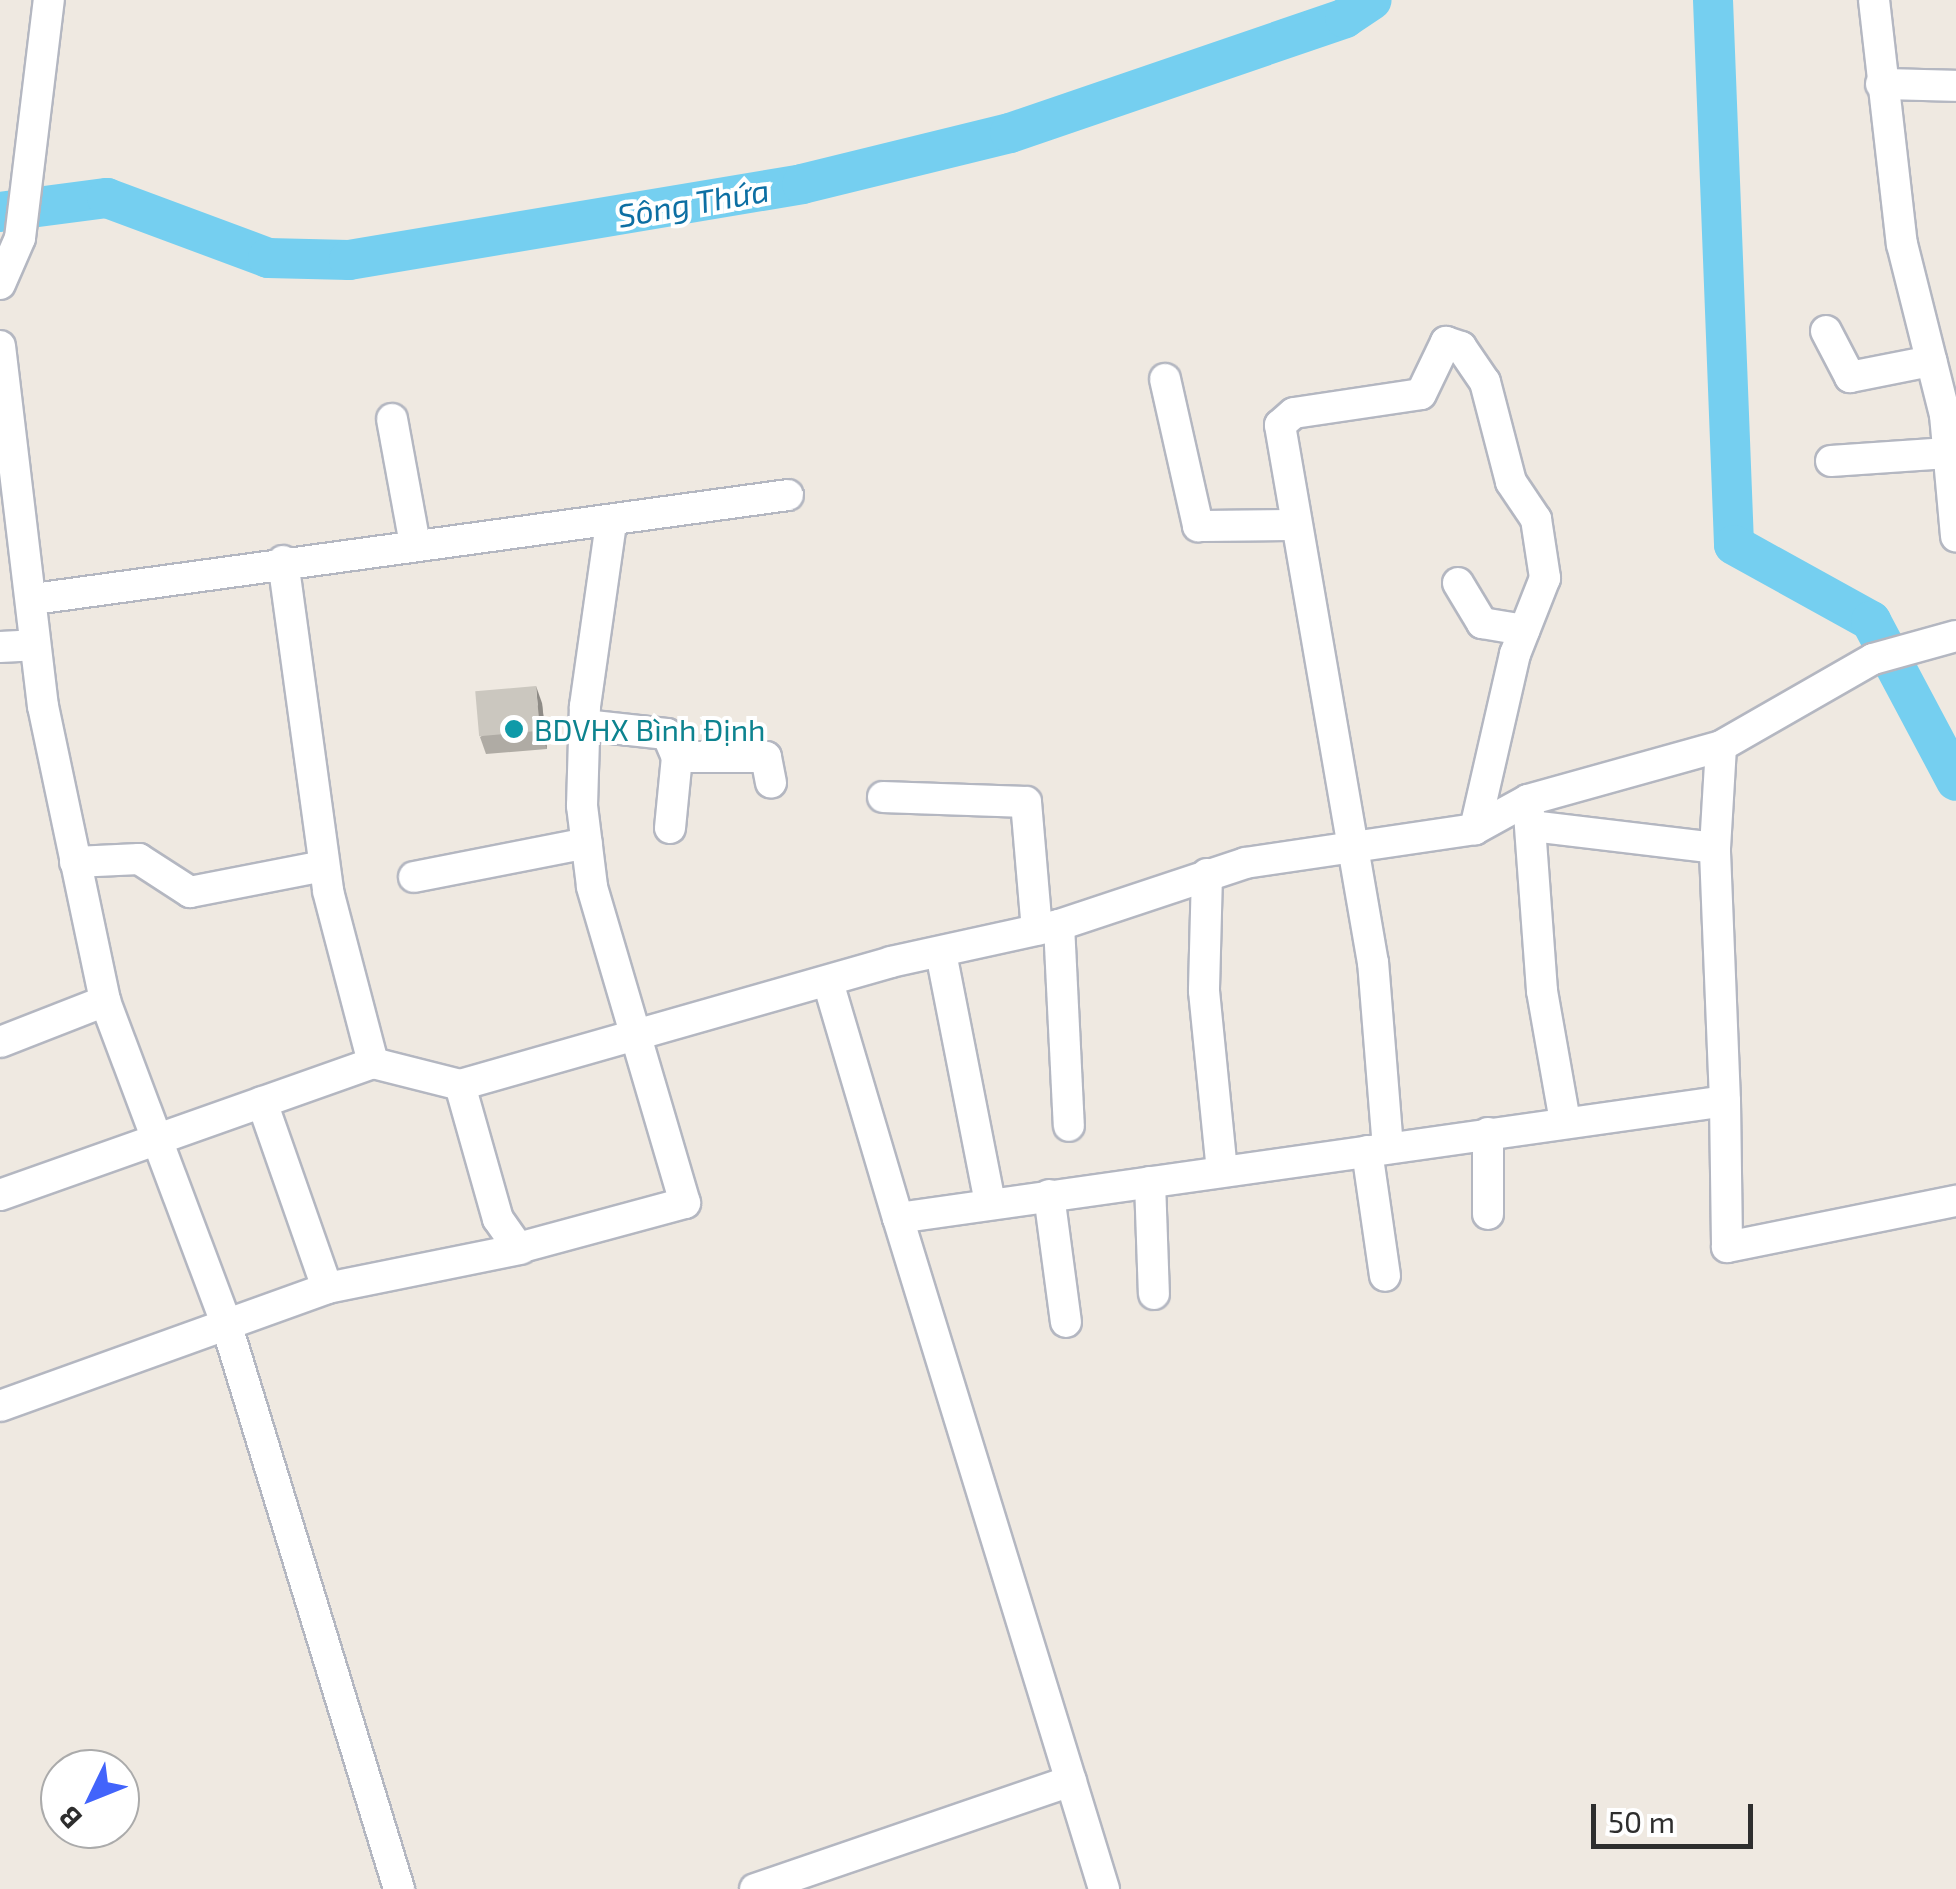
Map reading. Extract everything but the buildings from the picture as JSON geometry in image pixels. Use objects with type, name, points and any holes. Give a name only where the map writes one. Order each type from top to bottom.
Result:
[{"type":"street","points":[[0,284],[20,238],[34,154],[50,0]]},
{"type":"street","points":[[1874,0],[1902,244],[1931,361],[1948,453],[1956,537]]},
{"type":"street","points":[[1881,84],[1956,86]]},
{"type":"street","points":[[1826,331],[1850,378],[1931,361]]},
{"type":"street","points":[[1385,1276],[1373,963],[1352,854],[1316,592],[1295,525],[1282,420],[1421,394],[1438,346],[1453,342],[1482,375],[1511,482],[1536,519],[1544,589],[1524,630],[1474,830]]},
{"type":"street","points":[[0,346],[34,599],[34,645],[104,1001],[160,1137],[226,1323],[400,1889]]},
{"type":"street","points":[[1165,379],[1198,526],[1295,525]]},
{"type":"street","points":[[392,418],[415,544]]},
{"type":"street","points":[[1831,461],[1948,453]]},
{"type":"street","points":[[34,599],[284,561],[611,524],[788,495]]},
{"type":"street","points":[[0,1406],[327,1288],[521,1249],[685,1203],[635,1036],[587,843],[584,726],[611,524]]},
{"type":"street","points":[[284,561],[324,866],[373,1063]]},
{"type":"street","points":[[1458,583],[1482,623],[1524,630]]},
{"type":"street","points":[[0,1195],[373,1063],[460,1085],[828,982],[1048,928],[1207,874],[1352,854],[1474,830],[1721,746],[1873,658],[1956,636]]},
{"type":"street","points":[[0,647],[34,645]]},
{"type":"street","points":[[584,726],[667,734],[677,756],[670,828]]},
{"type":"street","points":[[1721,746],[1715,848],[1727,1247],[1956,1202]]},
{"type":"street","points":[[677,756],[766,758],[771,783]]},
{"type":"street","points":[[883,797],[1026,802],[1048,928],[1069,1126]]},
{"type":"street","points":[[1530,813],[1715,848]]},
{"type":"street","points":[[1530,813],[1545,1018],[1565,1122]]},
{"type":"street","points":[[414,876],[587,843]]},
{"type":"street","points":[[74,862],[138,858],[190,892],[324,866]]},
{"type":"street","points":[[1207,874],[1205,1011],[1222,1171]]},
{"type":"street","points":[[941,953],[990,1203]]},
{"type":"street","points":[[828,982],[1104,1889]]},
{"type":"street","points":[[0,1042],[104,1001]]},
{"type":"street","points":[[460,1085],[498,1218],[521,1249]]},
{"type":"street","points":[[262,1102],[327,1288]]},
{"type":"street","points":[[898,1218],[1725,1102]]},
{"type":"street","points":[[1488,1133],[1488,1214]]},
{"type":"street","points":[[1150,1182],[1154,1294]]},
{"type":"street","points":[[1049,1195],[1066,1322]]},
{"type":"street","points":[[755,1889],[1070,1782]]},
{"type":"waterway","name":"Sông Thứa","points":[[0,212],[107,198],[268,258],[349,260],[802,184],[1010,133],[1345,18],[1372,0]]},
{"type":"waterway","points":[[1713,0],[1734,545],[1871,621],[1956,781]]},
{"type":"place","name":"BDVHX Bình Định","points":[[514,729]]}]
